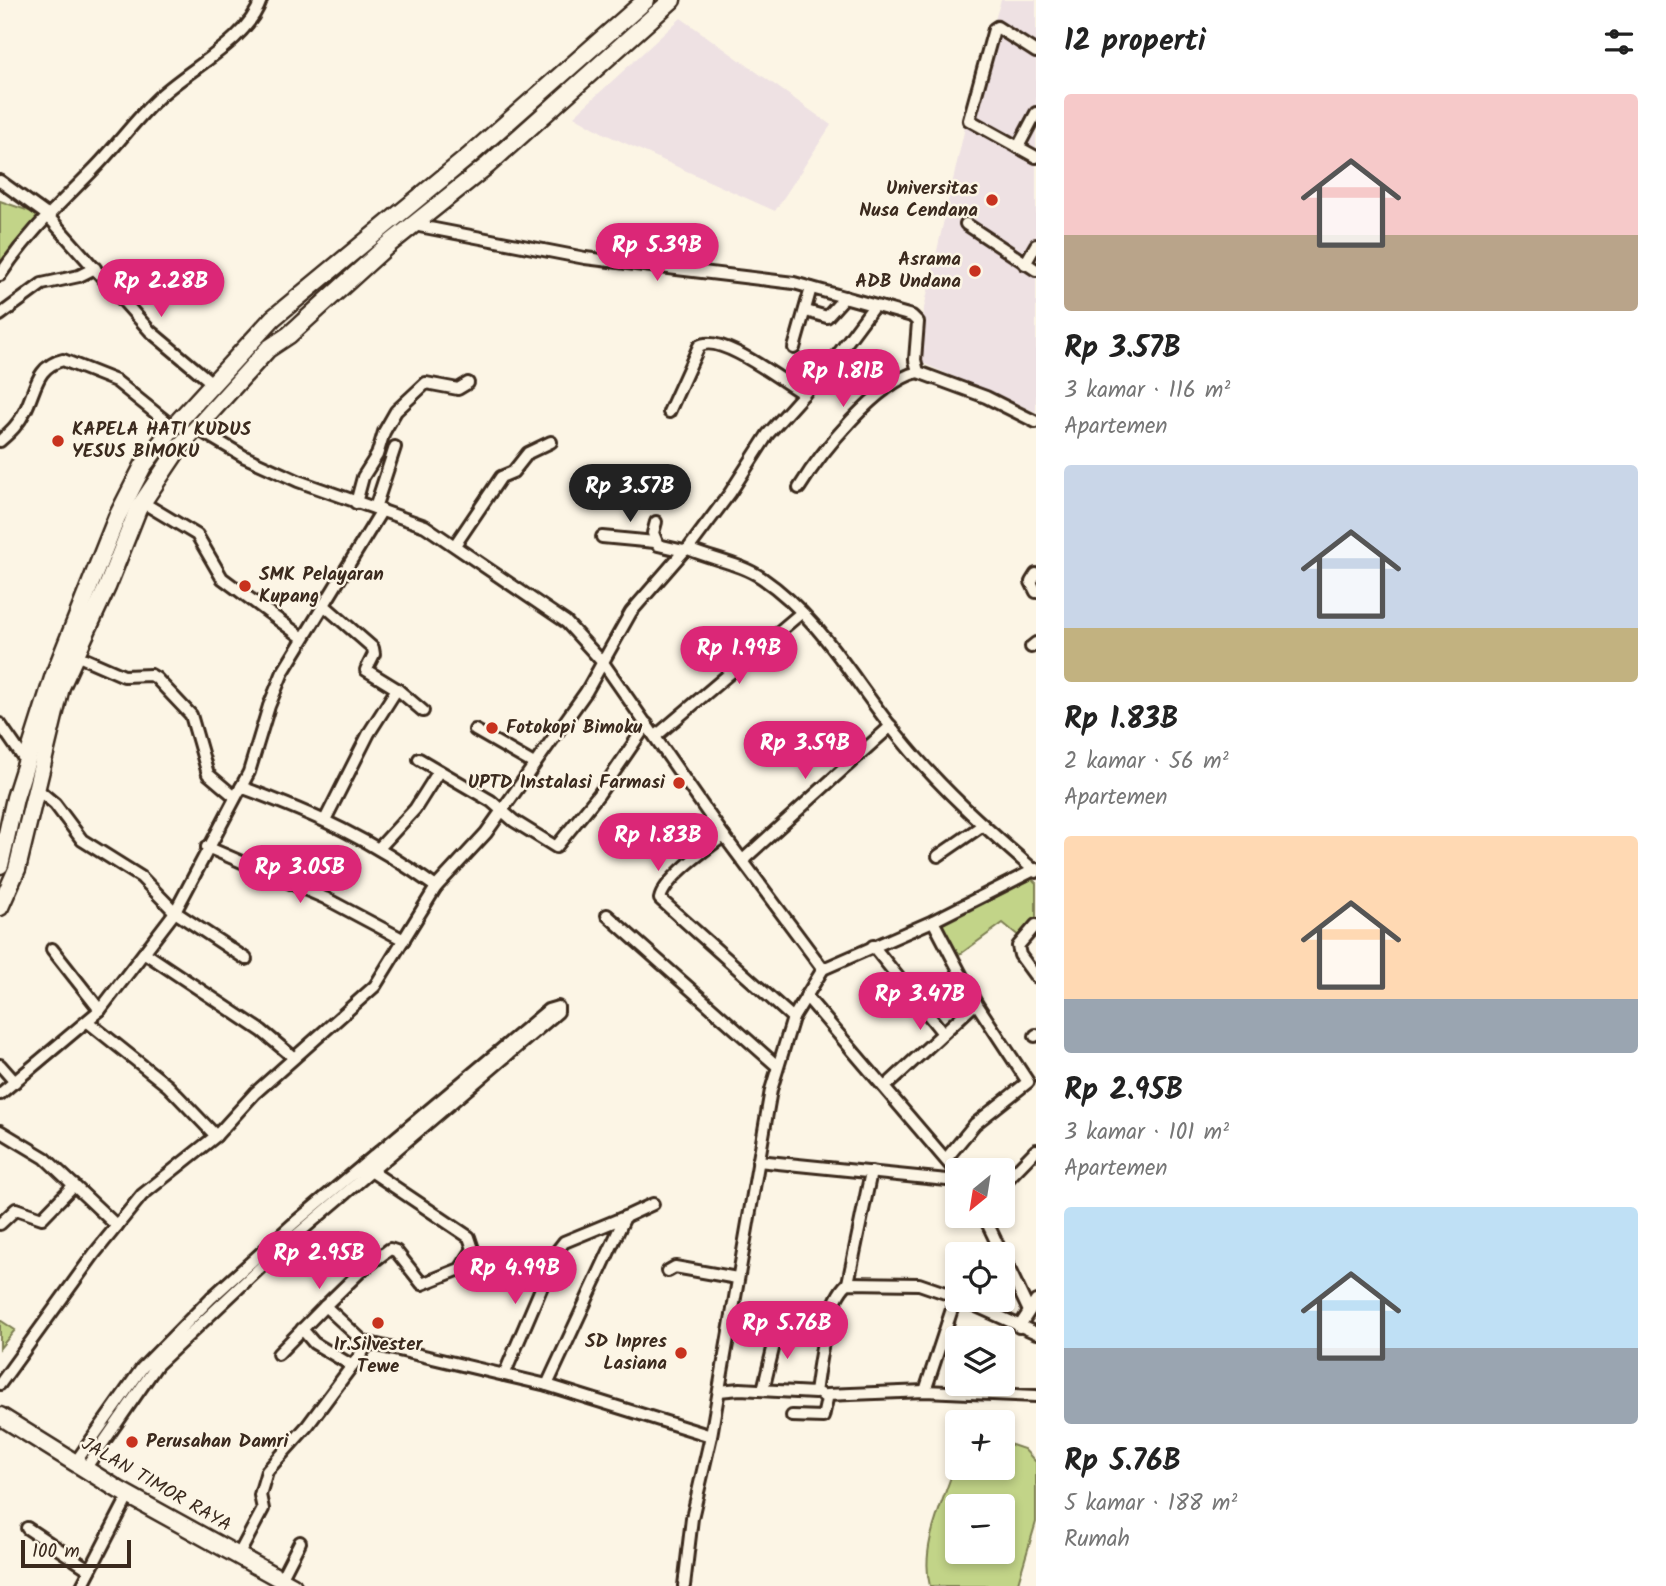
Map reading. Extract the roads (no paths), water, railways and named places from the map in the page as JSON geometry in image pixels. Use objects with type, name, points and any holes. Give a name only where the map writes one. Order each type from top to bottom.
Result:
[{"type":"highway","points":[[0,905],[14,879],[58,694],[76,655],[143,466],[173,427],[273,318],[302,297],[370,236],[468,158],[646,0]]},
{"type":"highway","points":[[0,866],[5,817],[24,769],[54,676],[116,541],[196,428],[268,349],[289,335],[382,250],[488,165],[672,0]]},
{"type":"highway","points":[[597,42],[609,55]]},
{"type":"highway","points":[[370,236],[382,250]]},
{"type":"highway","points":[[24,769],[38,785]]},
{"type":"highway","name":"JALAN TIMOR RAYA","points":[[0,1416],[129,1495],[287,1583]]},
{"type":"street","points":[[0,275],[47,215],[92,171],[156,100],[244,31],[257,13],[261,0]]},
{"type":"street","points":[[1036,52],[997,27],[994,29],[969,120],[1036,157]]},
{"type":"street","points":[[1018,147],[1036,113]]},
{"type":"street","points":[[0,181],[47,215],[150,331],[212,383]]},
{"type":"street","points":[[966,224],[1036,270]]},
{"type":"street","points":[[414,225],[560,254],[640,266],[765,278],[845,297],[916,319],[915,360],[918,372]]},
{"type":"street","points":[[1025,264],[1036,245]]},
{"type":"street","points":[[0,315],[42,284],[79,276],[95,268]]},
{"type":"street","points":[[794,348],[811,288]]},
{"type":"street","points":[[806,311],[827,317],[845,297]]},
{"type":"street","points":[[0,1384],[18,1356],[117,1226],[157,1180],[216,1136],[293,1057],[369,993],[436,887],[486,833],[604,664],[631,612],[686,550],[730,493],[768,434],[804,394],[874,306]]},
{"type":"street","points":[[669,412],[699,346],[703,343],[717,344],[733,350],[804,394]]},
{"type":"street","points":[[0,441],[14,429],[25,412],[42,371],[63,360],[116,381],[173,427]]},
{"type":"street","points":[[799,488],[848,427],[885,387],[904,375],[918,372],[986,397],[1036,422]]},
{"type":"street","points":[[356,503],[363,477],[377,455],[382,436],[396,411],[426,383],[458,389],[468,383]]},
{"type":"street","points":[[196,428],[245,457],[356,503],[410,518],[548,608],[604,664],[724,836],[823,969]]},
{"type":"street","points":[[455,545],[501,477],[513,472],[527,453],[551,442]]},
{"type":"street","points":[[0,1094],[100,1010],[175,912],[256,754],[277,684],[325,606],[379,509],[395,447]]},
{"type":"street","points":[[142,502],[197,535],[209,552],[213,567],[222,578],[303,638]]},
{"type":"street","points":[[655,542],[656,522]]},
{"type":"street","points":[[602,537],[655,542],[751,571],[801,613],[834,647],[891,726],[951,795],[1035,870],[933,922],[823,969],[793,1018],[776,1065],[711,1436],[692,1518],[684,1586]]},
{"type":"street","points":[[1036,574],[1031,582],[1036,592]]},
{"type":"street","points":[[325,606],[373,648],[374,654],[366,670],[397,689],[423,711]]},
{"type":"street","points":[[656,736],[801,613]]},
{"type":"street","points":[[76,655],[124,676],[151,675],[156,678],[191,715],[208,774],[238,792],[325,820],[380,847],[436,887]]},
{"type":"street","points":[[325,820],[369,733],[397,689]]},
{"type":"street","points":[[0,724],[24,769]]},
{"type":"street","points":[[419,759],[556,847],[600,794],[647,724]]},
{"type":"street","points":[[743,860],[891,726]]},
{"type":"street","points":[[475,730],[534,764]]},
{"type":"street","points":[[380,847],[415,809],[439,771]]},
{"type":"street","points":[[38,785],[82,839],[141,877],[175,912],[246,959]]},
{"type":"street","points":[[938,856],[983,825]]},
{"type":"street","points":[[724,836],[684,867],[665,888],[660,900],[793,1018]]},
{"type":"street","points":[[207,847],[325,898],[404,940]]},
{"type":"street","points":[[607,915],[776,1065]]},
{"type":"street","points":[[806,996],[946,1158],[975,1124],[1027,1085],[976,1003],[933,922]]},
{"type":"street","points":[[1036,925],[1018,946],[1022,958],[1036,977]]},
{"type":"street","points":[[873,946],[943,1033]]},
{"type":"street","points":[[52,949],[100,1010]]},
{"type":"street","points":[[145,953],[262,1031],[293,1057]]},
{"type":"street","points":[[886,1086],[976,1003]]},
{"type":"street","points":[[80,1466],[149,1360],[276,1246],[538,1019],[555,1006],[558,1007],[558,1012],[371,1171],[276,1246]]},
{"type":"street","points":[[88,1022],[168,1086],[216,1136]]},
{"type":"street","points":[[0,1065],[15,1082]]},
{"type":"street","points":[[0,1131],[45,1158],[117,1226]]},
{"type":"street","points":[[1015,1172],[1036,1150]]},
{"type":"street","points":[[758,1161],[945,1180]]},
{"type":"street","points":[[278,1354],[362,1270],[391,1249],[424,1284],[460,1269],[473,1249],[468,1237],[371,1171]]},
{"type":"street","points":[[792,1416],[823,1417],[827,1409],[821,1394],[826,1331],[839,1296],[848,1283],[871,1172]]},
{"type":"street","points":[[0,1224],[19,1209],[38,1218],[46,1216],[74,1185]]},
{"type":"street","points":[[504,1375],[556,1251],[564,1242],[653,1204]]},
{"type":"street","points":[[547,1385],[625,1217]]},
{"type":"street","points":[[990,1228],[1029,1311]]},
{"type":"street","points":[[668,1271],[675,1267],[737,1278]]},
{"type":"street","points":[[848,1283],[919,1284],[945,1293]]},
{"type":"street","points":[[1019,1327],[1036,1301]]},
{"type":"street","points":[[325,1306],[366,1344],[409,1351],[547,1385],[711,1436]]},
{"type":"street","points":[[925,1391],[954,1312]]},
{"type":"street","points":[[988,1312],[1036,1333]]},
{"type":"street","points":[[762,1390],[779,1324]]},
{"type":"street","points":[[302,1329],[314,1343],[351,1365]]},
{"type":"street","points":[[238,1556],[263,1509],[260,1495],[267,1471],[308,1425],[366,1344]]},
{"type":"street","points":[[719,1391],[762,1390],[821,1394],[925,1391],[1036,1396]]},
{"type":"street","points":[[82,1586],[129,1495]]},
{"type":"street","points":[[27,1528],[90,1570]]},
{"type":"street","points":[[287,1583],[300,1542]]},
{"type":"place","name":"Universitas Nusa Cendana","points":[[992,200]]},
{"type":"place","name":"Asrama ADB Undana","points":[[975,271]]},
{"type":"place","name":"KAPELA HATI KUDUS YESUS BIMOKU","points":[[58,441]]},
{"type":"place","name":"SMK Pelayaran Kupang","points":[[245,586]]},
{"type":"place","name":"Fotokopi Bimoku","points":[[492,728]]},
{"type":"place","name":"UPTD Instalasi Farmasi","points":[[679,783]]},
{"type":"place","name":"Ir.Silvester Tewe","points":[[378,1323]]},
{"type":"place","name":"SD Inpres Lasiana","points":[[681,1353]]},
{"type":"place","name":"Perusahan Damri","points":[[132,1442]]}]
